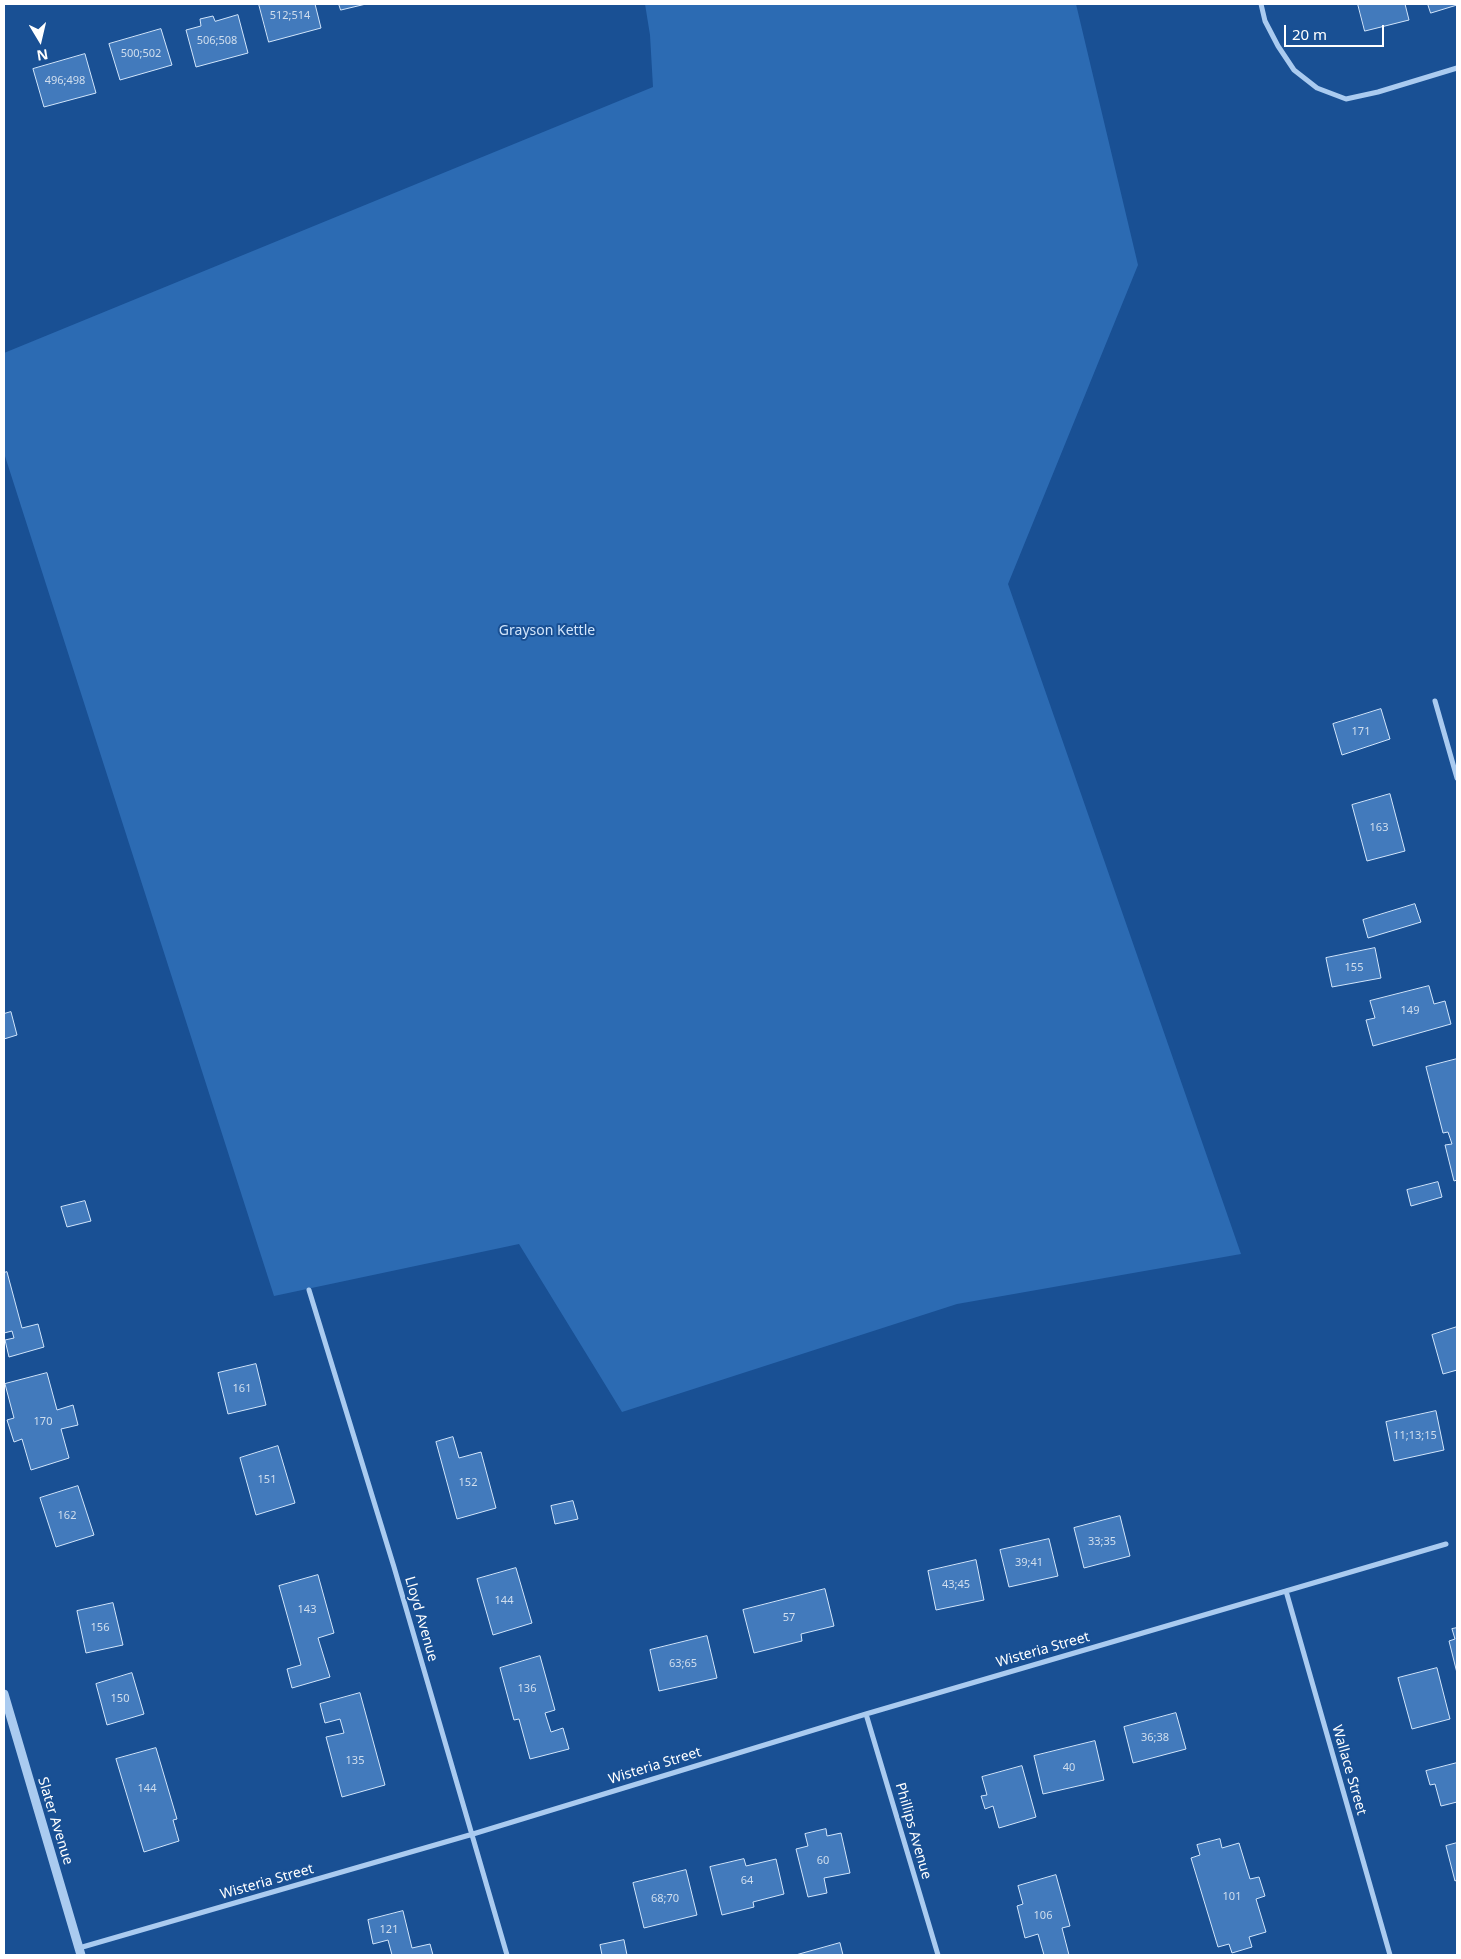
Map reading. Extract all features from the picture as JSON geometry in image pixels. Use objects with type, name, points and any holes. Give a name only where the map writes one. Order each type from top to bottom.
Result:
[{"type":"street","points":[[1261,4],[1265,20],[1278,46],[1294,70],[1317,88],[1346,99],[1378,92],[1457,68]]},
{"type":"street","points":[[1435,701],[1457,778]]},
{"type":"street","name":"Lloyd Avenue","points":[[309,1290],[394,1567],[507,1955]]},
{"type":"street","points":[[1286,1591],[1446,1544]]},
{"type":"street","name":"Wisteria Street","points":[[80,1951],[866,1714],[1286,1591]]},
{"type":"street","name":"Wallace Street","points":[[1286,1591],[1390,1955]]},
{"type":"street","name":"Slater Avenue","points":[[4,1694],[80,1951]]},
{"type":"street","name":"Phillips Avenue","points":[[866,1714],[938,1955]]},
{"type":"green space","name":"Grayson Kettle","points":[[645,4],[1076,4],[1138,265],[1008,584],[1241,1254],[957,1304],[622,1412],[519,1244],[274,1296],[4,453],[4,353],[653,87],[650,35]]},
{"type":"building","points":[[259,4],[315,4],[321,28],[269,42]]},
{"type":"building","points":[[339,4],[366,4],[341,10]]},
{"type":"building","points":[[1358,4],[1405,4],[1409,20],[1365,31]]},
{"type":"building","points":[[1428,4],[1457,4],[1457,5],[1431,13]]},
{"type":"building","points":[[238,15],[248,53],[196,67],[186,30],[201,26],[200,19],[213,16],[215,21]]},
{"type":"building","points":[[161,29],[172,65],[120,80],[109,44]]},
{"type":"building","points":[[85,54],[96,93],[44,107],[33,69]]},
{"type":"building","points":[[1381,709],[1390,739],[1342,755],[1333,724]]},
{"type":"building","points":[[1390,794],[1405,851],[1367,861],[1352,805]]},
{"type":"building","points":[[1415,904],[1421,922],[1368,938],[1363,920]]},
{"type":"building","points":[[1375,948],[1381,978],[1332,987],[1326,958]]},
{"type":"building","points":[[1429,986],[1434,1004],[1445,1001],[1451,1024],[1373,1046],[1366,1020],[1375,1018],[1370,1001]]},
{"type":"building","points":[[11,1012],[17,1035],[4,1039],[4,1014]]},
{"type":"building","points":[[1457,1059],[1457,1180],[1454,1181],[1445,1145],[1452,1144],[1448,1132],[1443,1133],[1426,1067]]},
{"type":"building","points":[[1438,1182],[1442,1197],[1411,1206],[1407,1190]]},
{"type":"building","points":[[85,1201],[91,1221],[67,1227],[61,1207]]},
{"type":"building","points":[[7,1272],[22,1328],[38,1324],[44,1347],[9,1357],[5,1340],[14,1338],[12,1331],[4,1333],[4,1273]]},
{"type":"building","points":[[1457,1327],[1457,1370],[1443,1374],[1432,1335]]},
{"type":"building","points":[[256,1364],[266,1405],[228,1414],[218,1373]]},
{"type":"building","points":[[47,1373],[57,1410],[73,1405],[78,1425],[61,1429],[69,1458],[31,1470],[22,1439],[14,1442],[7,1420],[14,1418],[5,1384]]},
{"type":"building","points":[[1436,1411],[1444,1450],[1394,1461],[1386,1422]]},
{"type":"building","points":[[453,1437],[459,1458],[481,1452],[496,1508],[457,1519],[436,1442]]},
{"type":"building","points":[[278,1446],[295,1503],[256,1515],[240,1458]]},
{"type":"building","points":[[78,1486],[94,1535],[56,1547],[40,1498]]},
{"type":"building","points":[[573,1501],[578,1519],[555,1524],[551,1506]]},
{"type":"building","points":[[1120,1516],[1130,1556],[1084,1568],[1074,1528]]},
{"type":"building","points":[[1049,1539],[1058,1576],[1009,1587],[1000,1550]]},
{"type":"building","points":[[976,1560],[984,1600],[936,1610],[928,1571]]},
{"type":"building","points":[[516,1568],[532,1623],[493,1635],[477,1579]]},
{"type":"building","points":[[318,1575],[334,1633],[318,1638],[330,1677],[292,1688],[287,1669],[301,1665],[279,1586]]},
{"type":"building","points":[[825,1589],[834,1626],[801,1634],[802,1641],[754,1653],[743,1610]]},
{"type":"building","points":[[113,1603],[123,1645],[86,1653],[77,1611]]},
{"type":"building","points":[[1457,1628],[1457,1673],[1449,1641],[1455,1639],[1452,1629]]},
{"type":"building","points":[[707,1636],[717,1678],[659,1691],[650,1650]]},
{"type":"building","points":[[540,1656],[555,1710],[545,1713],[551,1732],[563,1728],[569,1749],[530,1759],[519,1719],[514,1720],[500,1668]]},
{"type":"building","points":[[1437,1668],[1450,1719],[1412,1729],[1398,1678]]},
{"type":"building","points":[[132,1673],[144,1714],[107,1725],[96,1684]]},
{"type":"building","points":[[360,1693],[385,1785],[342,1797],[326,1737],[344,1733],[340,1719],[325,1723],[320,1704]]},
{"type":"building","points":[[1176,1713],[1186,1749],[1133,1763],[1124,1727]]},
{"type":"building","points":[[1095,1741],[1104,1780],[1043,1794],[1034,1756]]},
{"type":"building","points":[[156,1748],[177,1819],[173,1820],[179,1841],[144,1852],[116,1759]]},
{"type":"building","points":[[1457,1763],[1457,1802],[1441,1806],[1435,1784],[1430,1785],[1426,1771]]},
{"type":"building","points":[[1022,1766],[1036,1817],[999,1828],[993,1806],[985,1809],[981,1796],[987,1795],[982,1777]]},
{"type":"building","points":[[826,1829],[827,1836],[841,1833],[850,1873],[824,1878],[827,1893],[808,1897],[796,1849],[808,1846],[805,1834]]},
{"type":"building","points":[[1220,1839],[1222,1848],[1239,1843],[1250,1879],[1259,1877],[1265,1896],[1256,1899],[1266,1932],[1249,1937],[1252,1947],[1232,1953],[1229,1944],[1218,1947],[1191,1858],[1200,1855],[1197,1845]]},
{"type":"building","points":[[1457,1843],[1457,1880],[1455,1881],[1446,1846]]},
{"type":"building","points":[[744,1859],[746,1866],[776,1859],[784,1894],[753,1902],[754,1907],[722,1915],[710,1867]]},
{"type":"building","points":[[686,1870],[697,1915],[644,1928],[633,1883]]},
{"type":"building","points":[[1056,1875],[1070,1926],[1062,1928],[1069,1955],[1044,1955],[1038,1934],[1025,1938],[1017,1906],[1023,1904],[1018,1886]]},
{"type":"building","points":[[403,1911],[412,1948],[430,1944],[433,1955],[392,1955],[388,1940],[373,1944],[368,1920]]},
{"type":"building","points":[[624,1940],[627,1955],[602,1955],[600,1945]]},
{"type":"building","points":[[840,1943],[843,1955],[796,1955]]}]
